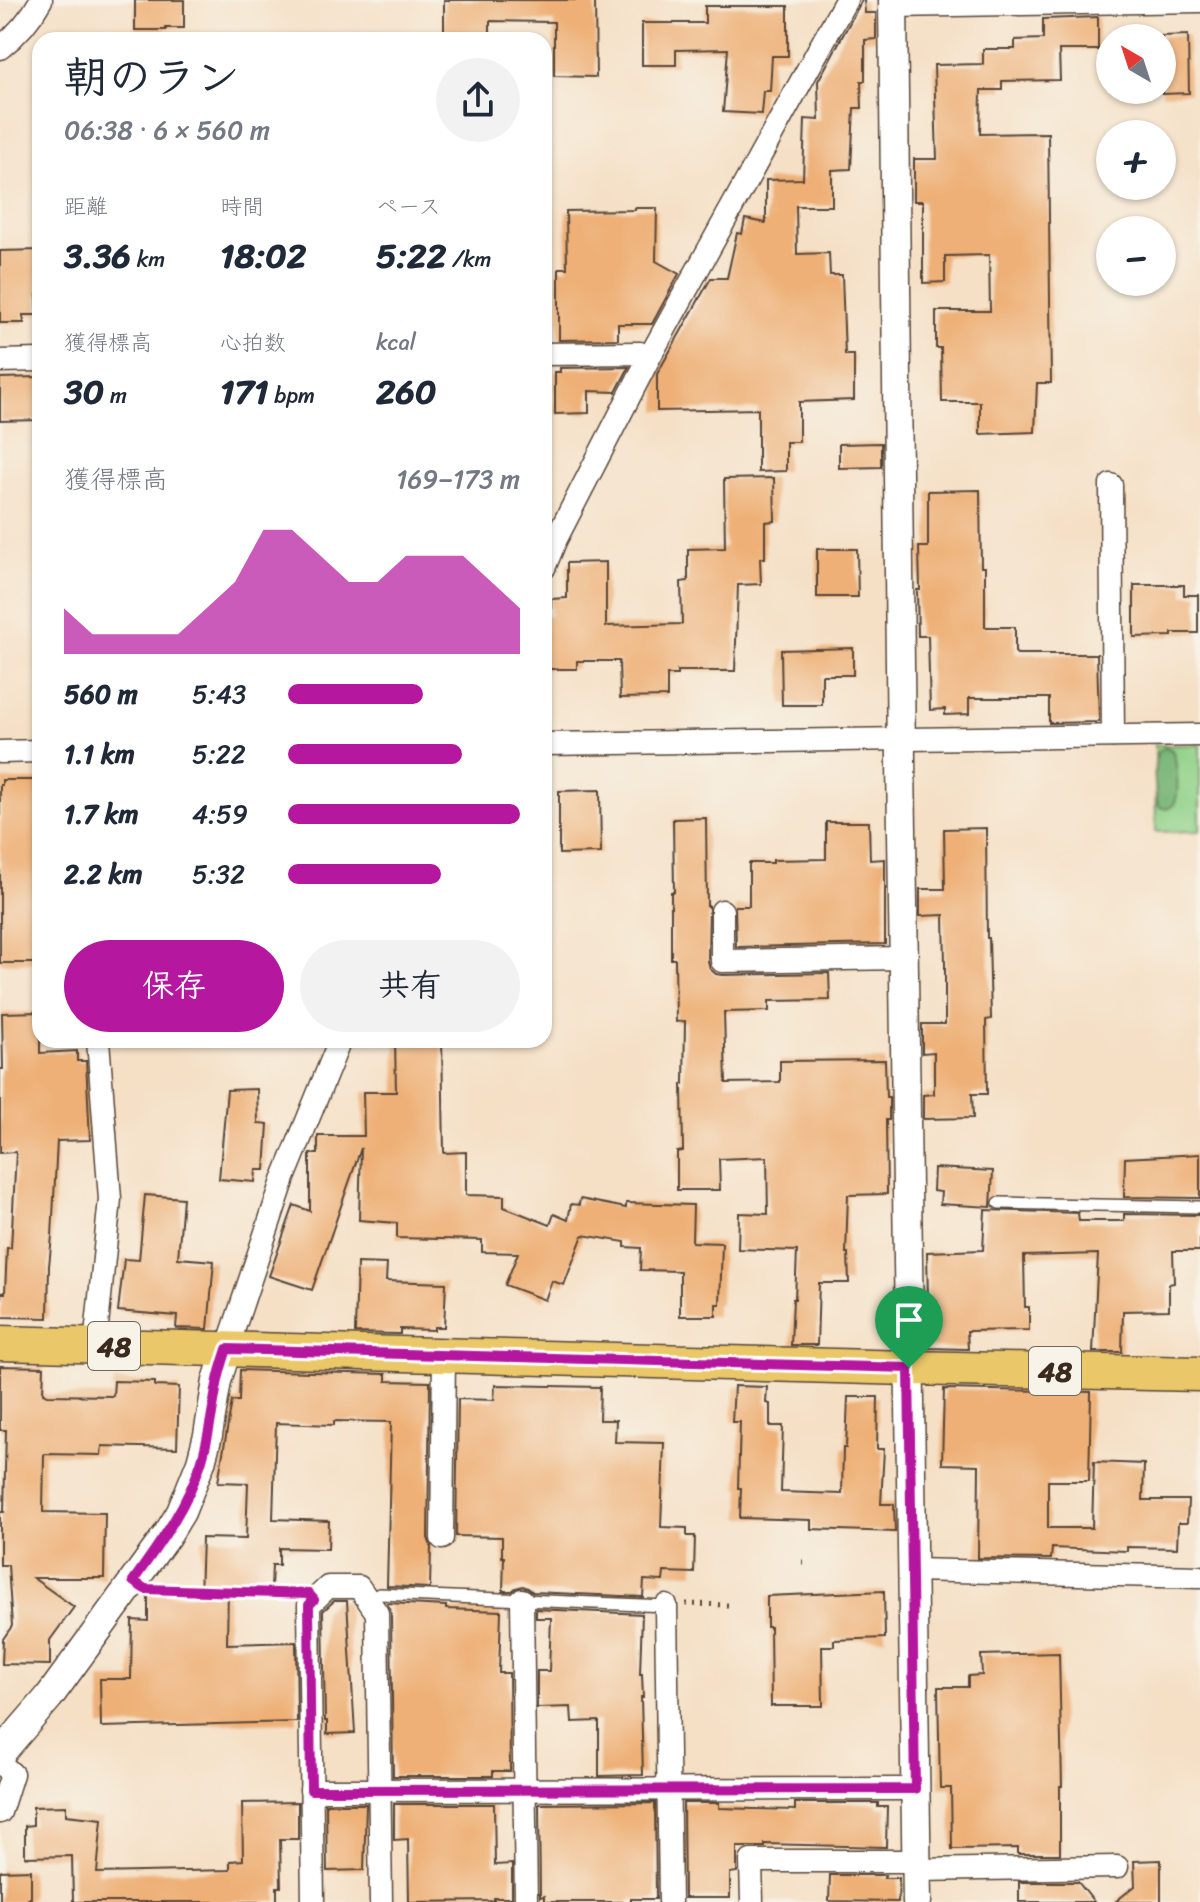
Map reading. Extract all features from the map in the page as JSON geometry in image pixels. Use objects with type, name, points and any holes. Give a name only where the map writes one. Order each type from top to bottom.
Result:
[{"type":"main road","name":"48","points":[[0,1343],[1200,1374]]},
{"type":"street","points":[[0,48],[17,35],[41,0]]},
{"type":"street","points":[[552,549],[649,358],[846,0]]},
{"type":"street","points":[[917,1902],[893,3],[1200,1]]},
{"type":"street","points":[[552,354],[640,353],[649,358]]},
{"type":"street","points":[[0,361],[32,360]]},
{"type":"street","points":[[1111,485],[1113,736]]},
{"type":"street","points":[[552,744],[1200,735]]},
{"type":"street","points":[[0,752],[32,751]]},
{"type":"street","points":[[722,911],[722,961],[903,958]]},
{"type":"street","points":[[95,1346],[110,1199],[99,1048]]},
{"type":"street","points":[[0,1754],[49,1697],[181,1512],[208,1435],[217,1381],[284,1178],[337,1048]]},
{"type":"street","points":[[442,1538],[444,1355]]},
{"type":"street","points":[[912,1570],[1200,1577]]},
{"type":"street","points":[[313,1902],[309,1605],[328,1587],[359,1587],[377,1613],[381,1902]]},
{"type":"street","points":[[522,1600],[526,1902]]},
{"type":"street","points":[[666,1606],[670,1902]]},
{"type":"street","points":[[0,1763],[12,1774],[0,1812]]},
{"type":"street","points":[[311,1790],[915,1789]]},
{"type":"street","points":[[752,1902],[751,1861],[1117,1867]]},
{"type":"lane","points":[[999,1203],[1200,1207]]},
{"type":"lane","points":[[369,1602],[379,1594],[666,1606]]},
{"type":"path","points":[[802,1562],[810,1562]]},
{"type":"path","points":[[133,1581],[145,1589],[309,1594],[314,1600]]},
{"type":"path","points":[[666,1606],[729,1605]]},
{"type":"green space","points":[[1155,745],[1200,745],[1200,831],[1156,832]]},
{"type":"green space","points":[[1165,747],[1174,754],[1177,781],[1175,802],[1167,809],[1159,807],[1155,775],[1157,755]]},
{"type":"building","points":[[135,0],[184,0],[184,28],[135,30]]},
{"type":"building","points":[[444,0],[595,0],[596,77],[554,76],[554,22],[490,21],[490,32],[444,32]]},
{"type":"building","points":[[862,0],[865,13],[876,13],[876,39],[865,40],[865,81],[861,81],[862,108],[854,108],[851,169],[832,170],[832,206],[796,206],[797,254],[829,253],[830,275],[842,275],[845,355],[854,355],[854,400],[799,402],[799,442],[786,442],[786,471],[758,472],[758,409],[657,411],[657,374],[711,278],[727,278],[737,233],[742,234],[745,219],[766,223],[766,180],[803,179],[805,119],[819,120],[818,81]]},
{"type":"building","points":[[705,6],[788,6],[788,56],[772,56],[770,91],[763,91],[761,114],[723,112],[728,49],[676,50],[676,65],[642,65],[642,23],[705,23]]},
{"type":"building","points":[[1098,17],[1096,50],[1059,50],[1060,80],[1002,81],[1002,90],[981,90],[980,134],[1048,133],[1051,383],[1037,383],[1035,432],[980,434],[980,402],[942,402],[941,348],[936,348],[936,311],[990,311],[989,255],[945,256],[945,282],[923,283],[923,201],[914,201],[914,159],[937,159],[934,65],[983,64],[983,49],[1015,49],[1015,40],[1043,39],[1043,19]]},
{"type":"building","points":[[1176,35],[1188,35],[1189,93],[1176,93]]},
{"type":"building","points":[[657,208],[656,261],[679,274],[652,324],[618,324],[618,339],[559,340],[559,268],[567,268],[566,211]]},
{"type":"building","points":[[32,250],[32,315],[23,315],[24,323],[0,323],[0,251]]},
{"type":"building","points":[[629,367],[616,392],[589,391],[589,413],[555,414],[555,372],[560,372],[560,368]]},
{"type":"building","points":[[32,377],[32,420],[0,421],[0,378]]},
{"type":"building","points":[[881,443],[881,467],[839,468],[839,444]]},
{"type":"building","points":[[774,478],[775,521],[765,522],[765,558],[760,558],[761,584],[738,585],[735,671],[677,671],[677,675],[667,675],[667,697],[620,698],[619,661],[577,661],[577,669],[552,669],[552,599],[567,598],[567,563],[606,562],[606,626],[682,624],[681,582],[688,581],[688,549],[725,548],[724,479]]},
{"type":"building","points":[[980,490],[985,627],[1015,627],[1017,654],[1097,654],[1099,722],[1049,723],[1049,698],[969,698],[969,714],[945,715],[945,709],[930,710],[928,636],[918,636],[917,590],[920,590],[919,547],[928,547],[928,491]]},
{"type":"building","points":[[817,549],[857,549],[858,597],[817,597]]},
{"type":"building","points":[[1134,585],[1184,585],[1184,595],[1198,595],[1198,633],[1134,637]]},
{"type":"building","points":[[853,648],[853,675],[822,675],[822,705],[782,705],[781,650]]},
{"type":"building","points":[[2,780],[32,780],[32,963],[0,963]]},
{"type":"building","points":[[600,790],[601,853],[559,854],[559,791]]},
{"type":"building","points":[[706,818],[710,969],[722,975],[829,973],[830,1000],[769,1001],[769,1011],[724,1012],[726,1083],[780,1082],[780,1061],[885,1060],[886,1097],[889,1097],[889,1120],[886,1120],[887,1194],[848,1195],[846,1253],[849,1283],[819,1283],[817,1345],[791,1345],[797,1251],[738,1249],[739,1213],[768,1214],[767,1157],[719,1159],[720,1190],[677,1190],[677,1152],[683,1151],[685,1021],[676,1022],[675,959],[671,959],[673,819]]},
{"type":"building","points":[[826,822],[869,822],[870,860],[885,859],[885,944],[736,947],[735,906],[749,906],[749,863],[826,859]]},
{"type":"building","points":[[986,828],[991,1019],[986,1020],[987,1094],[972,1094],[973,1118],[923,1119],[923,1095],[934,1094],[934,1052],[922,1053],[922,1024],[945,1024],[945,965],[944,915],[920,916],[920,889],[945,889],[944,829]]},
{"type":"building","points":[[32,1012],[32,1048],[40,1048],[40,1053],[77,1051],[77,1061],[86,1061],[90,1140],[57,1141],[48,1318],[1,1317],[7,1248],[11,1248],[16,1152],[0,1153],[2,1013]]},
{"type":"building","points":[[395,1048],[442,1048],[444,1153],[466,1152],[466,1195],[504,1196],[504,1207],[550,1225],[554,1214],[568,1220],[571,1204],[579,1205],[580,1199],[626,1208],[626,1203],[693,1205],[692,1242],[722,1243],[720,1304],[716,1304],[716,1316],[680,1316],[680,1271],[640,1270],[641,1248],[625,1247],[625,1242],[583,1235],[564,1285],[552,1281],[545,1300],[505,1285],[518,1253],[482,1252],[482,1240],[397,1238],[397,1223],[359,1220],[361,1148],[312,1290],[269,1276],[294,1205],[310,1211],[310,1154],[318,1154],[318,1136],[364,1136],[363,1092],[396,1092]]},
{"type":"building","points":[[257,1089],[258,1123],[268,1124],[265,1170],[256,1170],[255,1182],[219,1179],[227,1090]]},
{"type":"building","points":[[1200,1154],[1200,1198],[1124,1197],[1125,1158]]},
{"type":"building","points":[[934,1168],[993,1171],[991,1207],[940,1204],[941,1192],[933,1191]]},
{"type":"building","points":[[145,1195],[183,1198],[178,1258],[214,1261],[208,1329],[176,1328],[177,1316],[118,1311],[124,1259],[139,1260]]},
{"type":"building","points":[[985,1210],[1078,1213],[1079,1221],[1124,1221],[1124,1214],[1200,1215],[1200,1251],[1173,1251],[1174,1283],[1169,1284],[1169,1310],[1123,1311],[1122,1352],[1093,1352],[1098,1254],[1024,1256],[1025,1307],[1029,1307],[1029,1330],[967,1331],[968,1349],[929,1348],[927,1252],[983,1250]]},
{"type":"building","points":[[357,1263],[387,1264],[386,1281],[446,1283],[444,1327],[434,1327],[434,1330],[400,1329],[400,1334],[355,1333]]},
{"type":"building","points":[[0,1366],[44,1367],[43,1393],[47,1395],[113,1396],[114,1381],[155,1382],[155,1386],[179,1387],[177,1448],[102,1446],[101,1455],[44,1454],[43,1512],[105,1513],[104,1578],[33,1578],[74,1607],[50,1640],[50,1665],[2,1664],[3,1639],[12,1626],[8,1565],[0,1565],[6,1430],[0,1430]]},
{"type":"building","points":[[240,1370],[386,1374],[386,1381],[430,1382],[430,1588],[387,1586],[391,1422],[334,1421],[334,1425],[276,1423],[273,1519],[329,1521],[328,1549],[279,1548],[279,1565],[272,1565],[271,1588],[228,1587],[227,1644],[296,1642],[297,1722],[101,1727],[100,1679],[131,1679],[132,1620],[148,1621],[148,1594],[200,1595],[202,1538],[246,1539],[248,1483],[218,1482],[232,1401],[239,1401]]},
{"type":"building","points":[[495,1385],[600,1387],[599,1420],[616,1420],[615,1442],[664,1443],[661,1527],[687,1528],[687,1536],[695,1536],[694,1573],[664,1572],[663,1581],[644,1580],[643,1597],[533,1592],[523,1586],[503,1591],[502,1537],[456,1536],[458,1399],[494,1400]]},
{"type":"building","points":[[734,1386],[767,1387],[770,1426],[783,1426],[781,1492],[842,1494],[848,1397],[878,1397],[877,1449],[884,1449],[881,1504],[894,1504],[895,1532],[811,1529],[811,1520],[740,1518],[740,1422],[732,1422]]},
{"type":"building","points":[[944,1389],[1091,1392],[1089,1481],[1048,1481],[1048,1528],[1092,1528],[1094,1462],[1144,1464],[1143,1500],[1188,1500],[1187,1523],[1178,1523],[1177,1548],[1127,1547],[1127,1551],[1052,1548],[1051,1559],[978,1558],[979,1465],[942,1464]]},
{"type":"building","points":[[884,1591],[885,1638],[834,1640],[834,1646],[822,1646],[823,1706],[771,1706],[767,1596]]},
{"type":"building","points":[[334,1601],[347,1601],[355,1733],[327,1734],[323,1611]]},
{"type":"building","points":[[387,1603],[501,1611],[499,1673],[509,1673],[510,1771],[493,1771],[493,1776],[393,1776],[391,1613]]},
{"type":"building","points":[[536,1609],[642,1614],[643,1775],[599,1776],[599,1721],[572,1722],[571,1707],[537,1708],[537,1671],[549,1671],[551,1618],[536,1618]]},
{"type":"building","points":[[1059,1653],[1060,1854],[1018,1854],[1018,1848],[952,1849],[951,1788],[940,1788],[938,1687],[968,1687],[968,1676],[982,1675],[981,1655]]},
{"type":"building","points":[[298,1802],[298,1839],[280,1839],[281,1887],[277,1887],[277,1902],[73,1902],[72,1856],[25,1857],[25,1826],[33,1825],[33,1807],[66,1806],[66,1815],[102,1819],[97,1873],[230,1870],[230,1861],[243,1860],[242,1803]]},
{"type":"building","points":[[655,1803],[656,1899],[544,1902],[544,1896],[540,1897],[539,1804]]},
{"type":"building","points":[[683,1803],[719,1803],[719,1808],[795,1810],[795,1803],[878,1803],[878,1807],[887,1807],[886,1847],[765,1844],[765,1847],[737,1847],[737,1872],[730,1873],[730,1898],[684,1898]]},
{"type":"building","points":[[326,1804],[366,1804],[364,1870],[327,1871]]},
{"type":"building","points":[[394,1804],[494,1804],[495,1865],[512,1864],[512,1898],[409,1902],[408,1839],[394,1840]]},
{"type":"building","points":[[1161,1860],[1161,1902],[1115,1902],[1135,1886],[1134,1861]]},
{"type":"building","points":[[31,1870],[31,1898],[28,1902],[0,1902],[0,1871]]},
{"type":"building","points":[[830,1875],[899,1878],[898,1902],[829,1901]]},
{"type":"building","points":[[1019,1882],[1078,1882],[1094,1902],[1019,1902]]},
{"type":"route","points":[[227,1349],[909,1368],[915,1789],[311,1790],[309,1605],[314,1600],[309,1594],[145,1589],[133,1581],[167,1535],[192,1487],[208,1435],[217,1381],[227,1349]]}]
